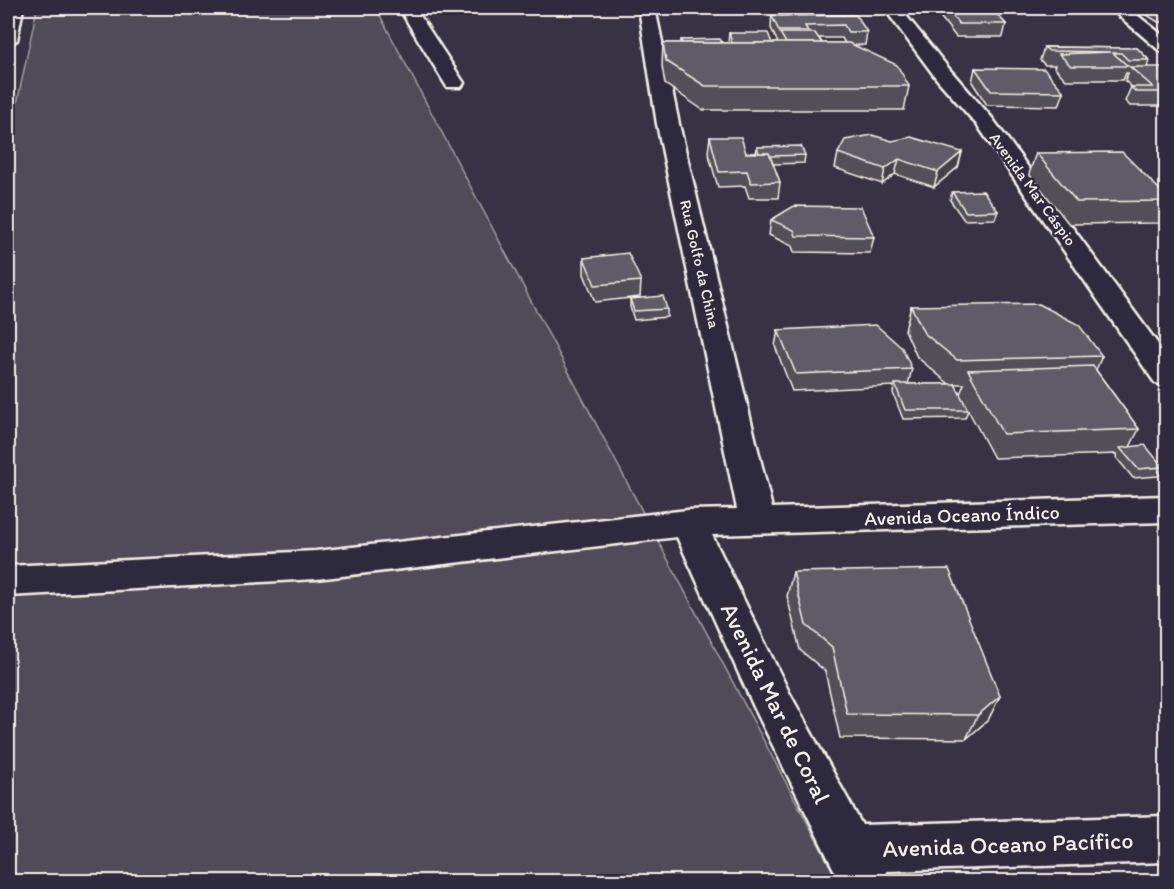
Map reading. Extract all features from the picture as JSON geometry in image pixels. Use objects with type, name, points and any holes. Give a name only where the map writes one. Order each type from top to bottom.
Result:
[{"type":"street","points":[[8,40],[15,8]]},
{"type":"street","points":[[407,8],[454,83]]},
{"type":"street","name":"Rua Golfo da China","points":[[647,8],[668,124],[757,520]]},
{"type":"street","name":"Avenida Mar Cáspio","points":[[892,8],[943,74],[985,122],[1167,376]]},
{"type":"street","points":[[1118,8],[1167,47]]},
{"type":"street","name":"Avenida Oceano Índico","points":[[8,581],[316,566],[688,524],[757,520],[1167,509]]},
{"type":"street","name":"Avenida Mar de Coral","points":[[688,524],[775,707],[857,865]]},
{"type":"street","name":"Avenida Oceano Pacífico","points":[[857,865],[1167,839]]},
{"type":"shaded area","points":[[37,8],[376,8],[838,881],[8,882],[8,146]]},
{"type":"building","points":[[775,8],[848,8],[851,12],[778,13]]},
{"type":"building","points":[[946,8],[991,8],[1006,24],[959,24]]},
{"type":"building","points":[[856,15],[867,32],[848,32],[844,25],[805,26],[808,31],[779,31],[772,16]]},
{"type":"building","points":[[729,33],[768,33],[772,43],[732,43]]},
{"type":"building","points":[[780,33],[815,33],[822,43],[786,43]]},
{"type":"building","points":[[720,39],[722,43],[682,43],[681,40]]},
{"type":"building","points":[[663,43],[849,43],[897,65],[909,86],[705,86],[666,61]]},
{"type":"building","points":[[1044,47],[1137,48],[1149,60],[1128,60],[1121,53],[1113,53],[1128,66],[1071,66],[1059,54],[1110,52],[1049,51]]},
{"type":"building","points":[[1130,67],[1162,67],[1167,71],[1167,92],[1136,92],[1131,87],[1153,87]]},
{"type":"building","points":[[975,68],[1044,69],[1064,92],[991,91]]},
{"type":"building","points":[[872,135],[892,141],[911,137],[962,152],[938,172],[899,159],[885,169],[838,153],[845,140]]},
{"type":"building","points":[[710,137],[741,137],[746,153],[769,153],[780,182],[751,183],[747,171],[719,172]]},
{"type":"building","points":[[801,146],[805,155],[770,156],[769,153],[759,153],[757,147]]},
{"type":"building","points":[[1122,152],[1167,197],[1167,201],[1077,202],[1036,153]]},
{"type":"building","points":[[983,191],[998,211],[966,212],[952,192]]},
{"type":"building","points":[[794,206],[861,207],[874,237],[796,236],[794,230],[771,220]]},
{"type":"building","points":[[628,253],[641,281],[595,285],[584,258]]},
{"type":"building","points":[[663,296],[667,309],[634,311],[630,299]]},
{"type":"building","points":[[1039,304],[1079,325],[1102,356],[957,360],[924,333],[911,306]]},
{"type":"building","points":[[876,325],[902,348],[912,369],[796,374],[778,330]]},
{"type":"building","points":[[1093,366],[1139,429],[1003,434],[968,370]]},
{"type":"building","points":[[895,384],[955,384],[968,410],[905,410]]},
{"type":"building","points":[[1145,445],[1163,467],[1138,469],[1120,448]]},
{"type":"building","points":[[949,569],[1000,696],[978,715],[847,714],[832,647],[806,625],[793,572]]}]
